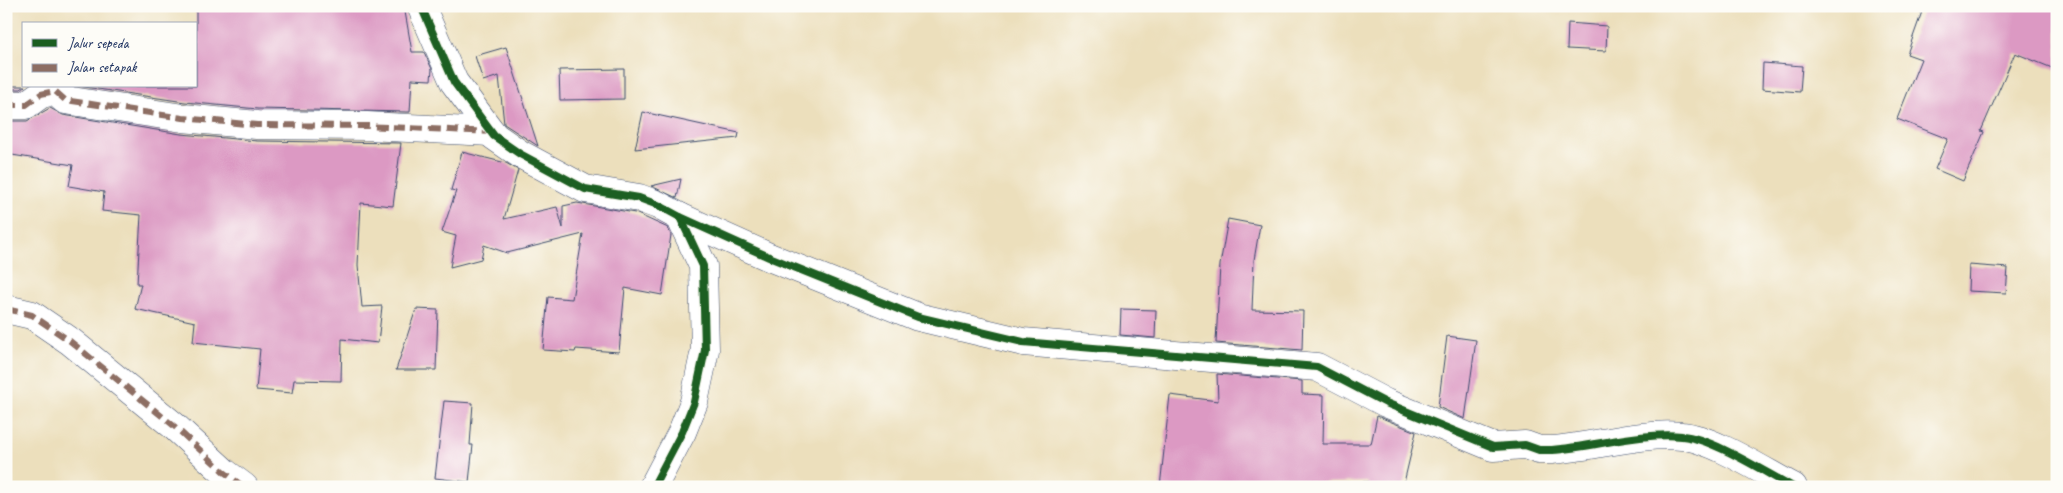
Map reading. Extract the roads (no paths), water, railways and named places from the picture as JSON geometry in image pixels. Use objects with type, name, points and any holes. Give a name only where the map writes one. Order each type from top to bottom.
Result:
[{"type":"street","points":[[421,6],[454,82],[491,132],[520,154],[585,189],[639,198],[658,205],[680,217],[769,257],[918,317],[1023,342],[1317,367],[1386,403],[1493,448],[1525,445],[1540,450],[1552,450],[1659,436],[1683,436],[1715,446],[1792,487]]},
{"type":"street","points":[[6,105],[26,104],[40,94],[55,91],[66,100],[183,118],[257,126],[367,126],[491,132]]},
{"type":"street","points":[[652,487],[682,432],[694,402],[705,350],[703,266],[680,217]]},
{"type":"street","points":[[6,309],[32,315],[70,341],[174,426],[224,472],[244,487]]}]
